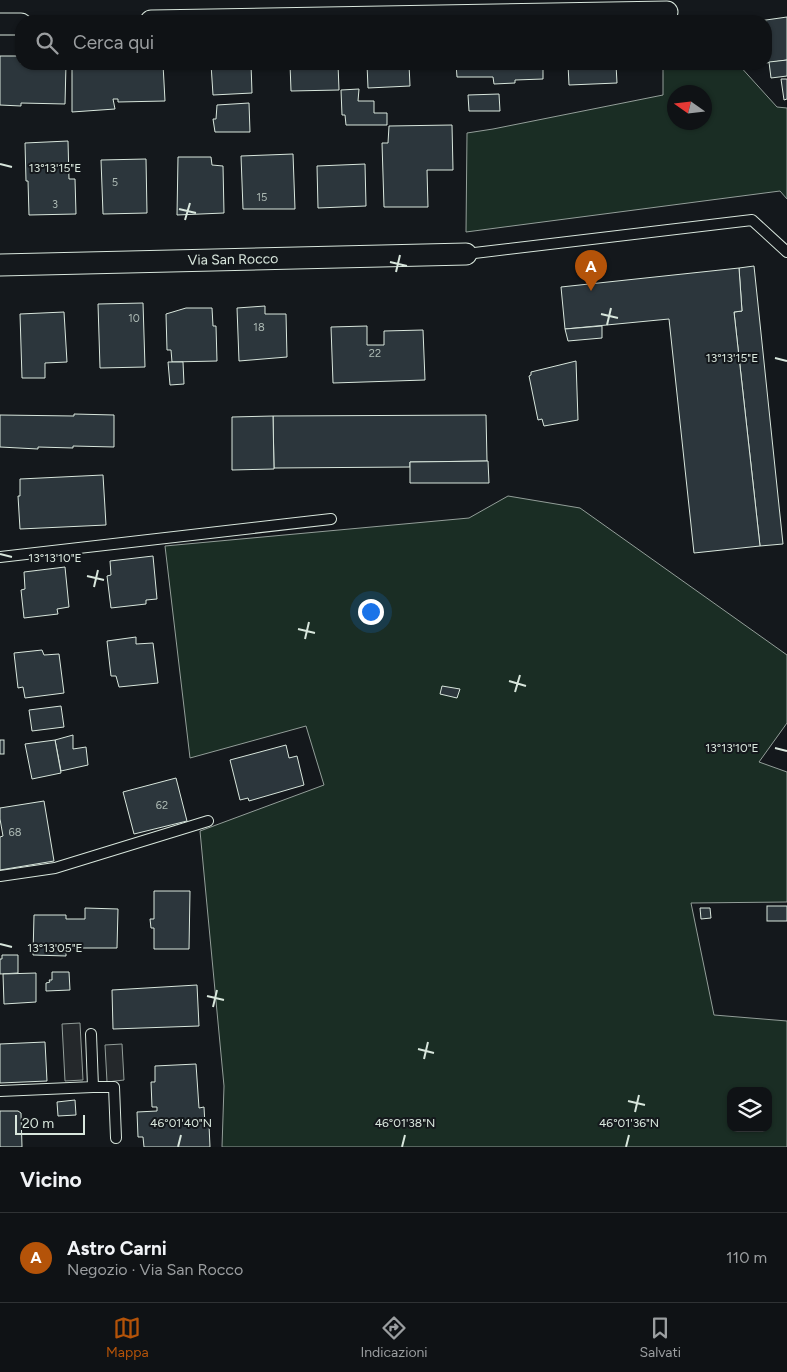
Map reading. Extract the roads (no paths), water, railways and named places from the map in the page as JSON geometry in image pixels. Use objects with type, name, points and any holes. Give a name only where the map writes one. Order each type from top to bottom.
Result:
[{"type":"street","points":[[495,15],[667,12]]},
{"type":"street","points":[[0,24],[15,24]]},
{"type":"street","name":"Via San Rocco","points":[[0,265],[466,254]]},
{"type":"lane","points":[[466,254],[752,220],[787,252]]},
{"type":"lane","points":[[0,557],[331,520]]},
{"type":"lane","points":[[0,876],[55,868],[208,821]]},
{"type":"lane","points":[[90,1034],[93,1087]]},
{"type":"lane","points":[[0,1091],[114,1087],[116,1138]]},
{"type":"place","name":"Astro Carni","points":[[591,291]]}]
